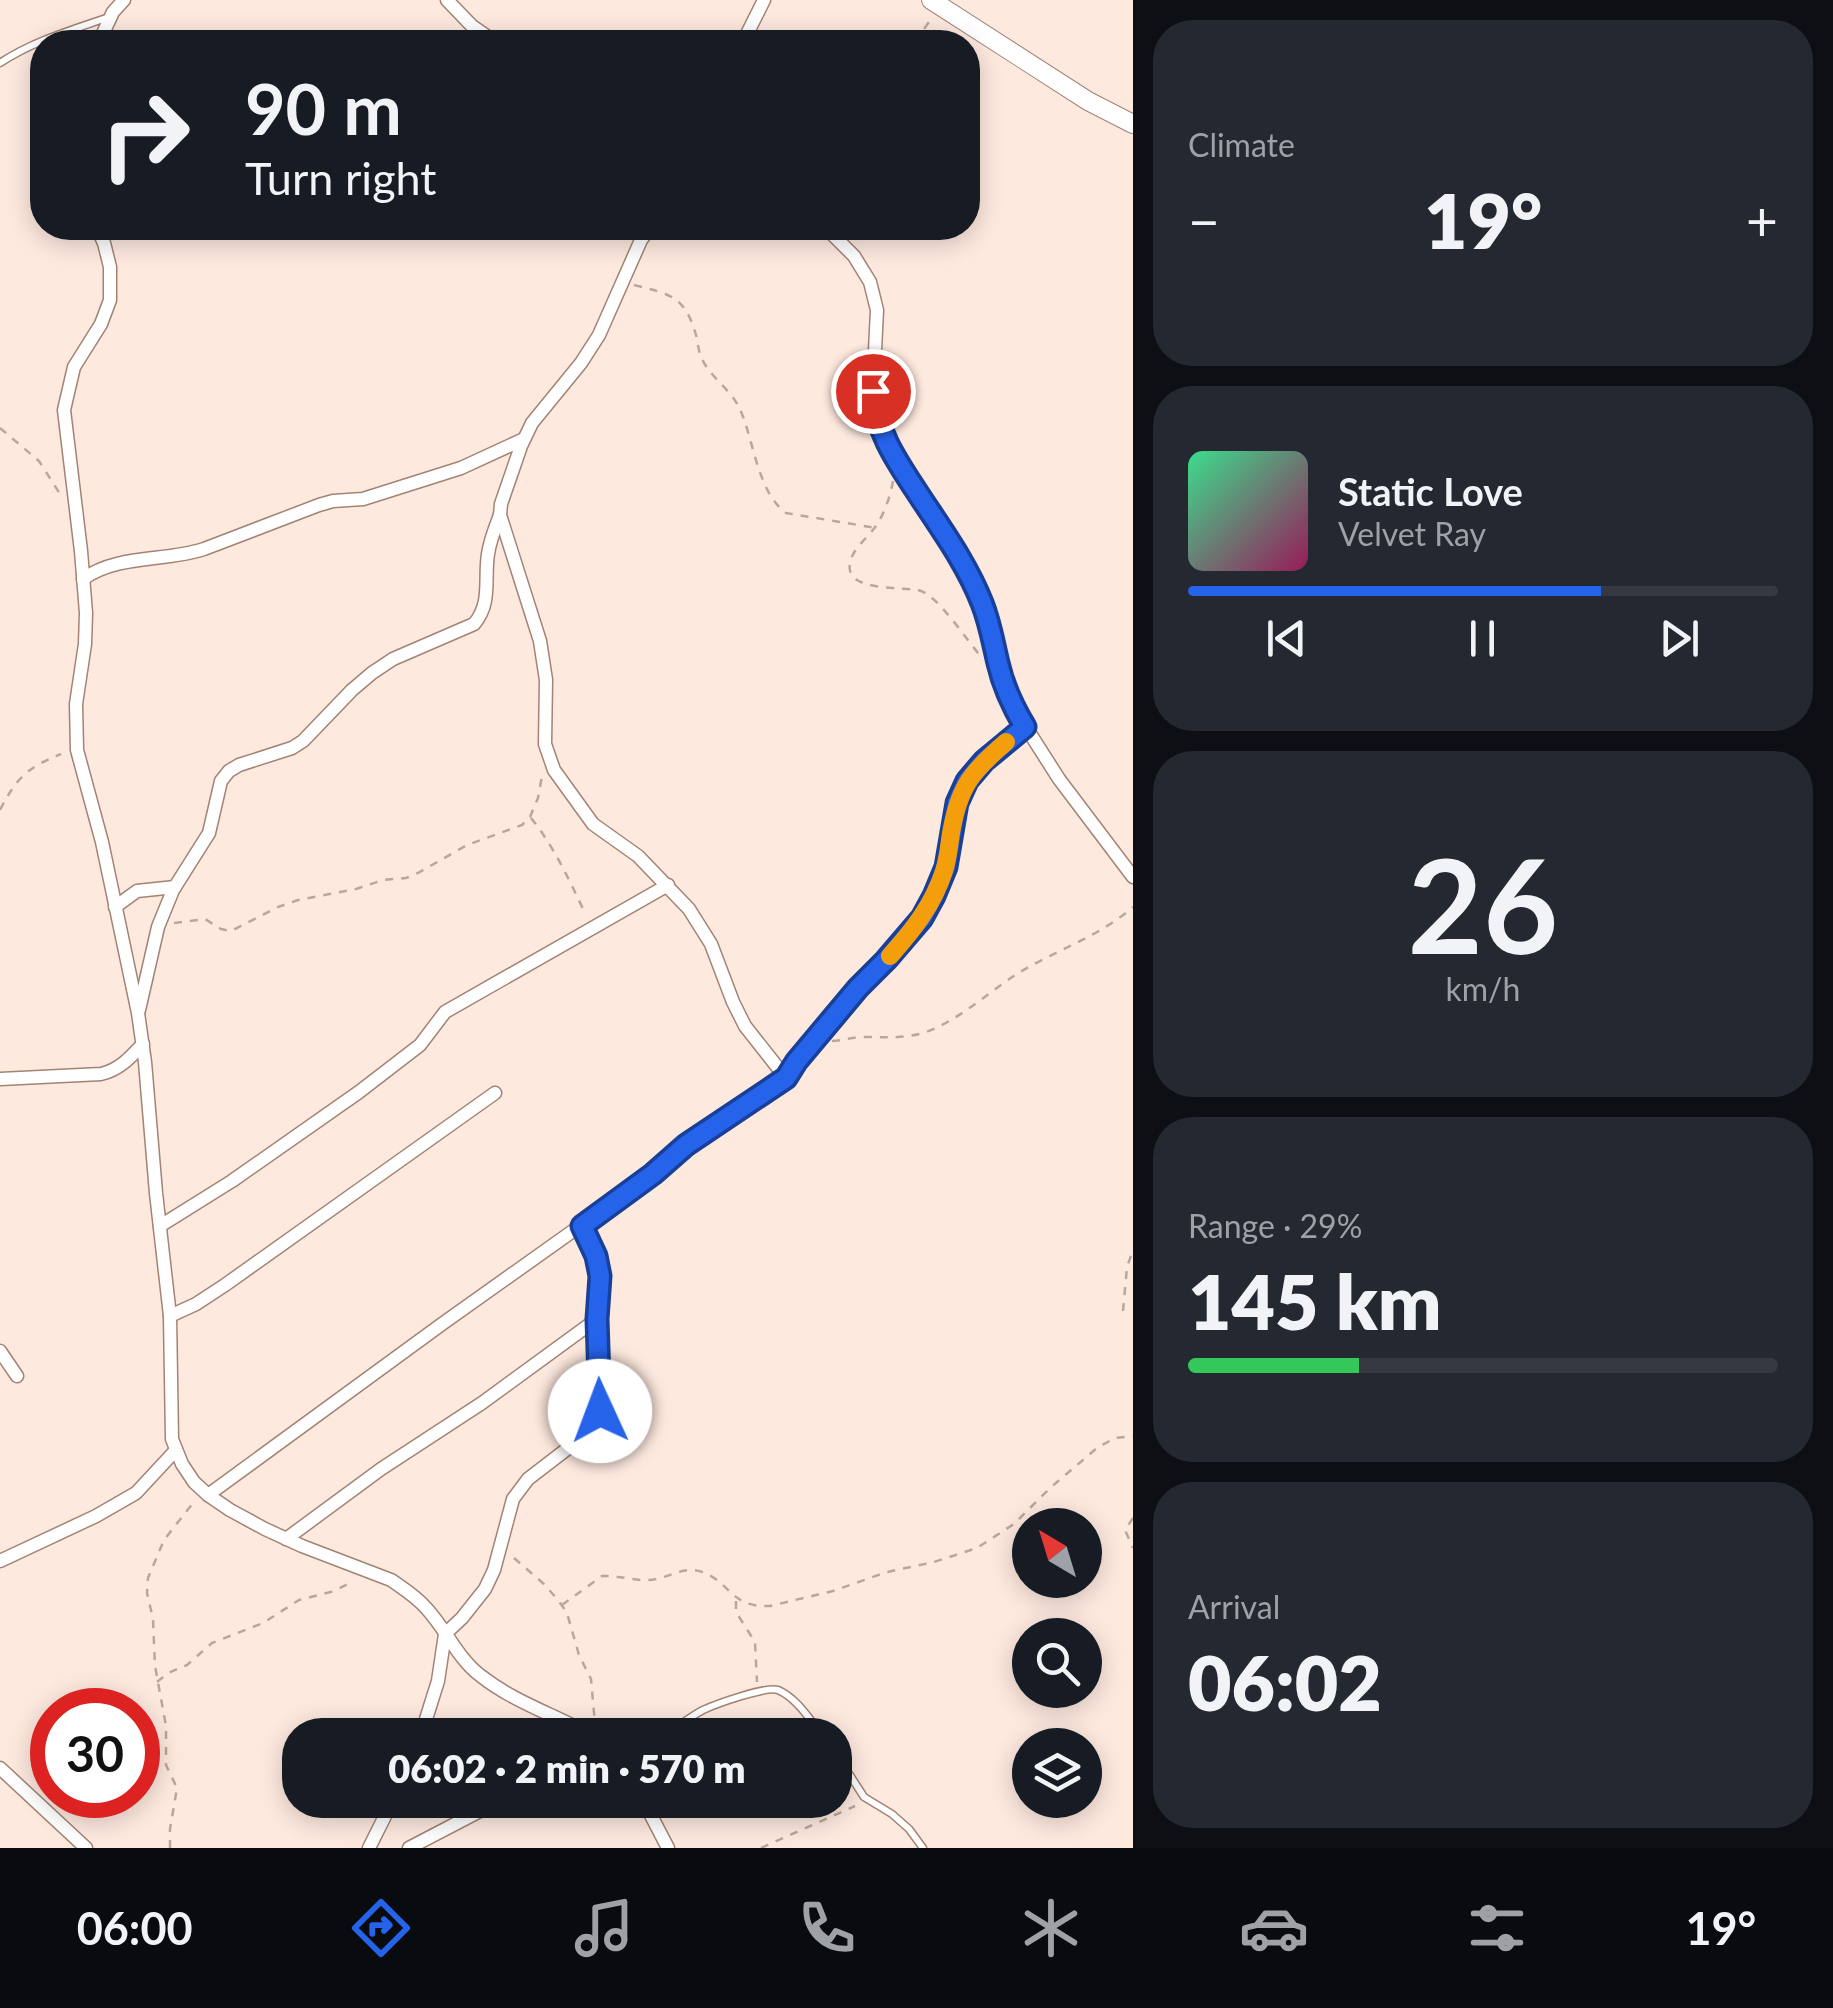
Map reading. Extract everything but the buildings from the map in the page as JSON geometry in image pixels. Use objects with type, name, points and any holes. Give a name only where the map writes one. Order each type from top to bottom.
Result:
[{"type":"street","points":[[105,30],[124,0]]},
{"type":"street","points":[[447,0],[478,30]]},
{"type":"street","points":[[750,30],[764,0]]},
{"type":"street","points":[[936,2],[979,30]]},
{"type":"street","points":[[980,31],[1088,101],[1133,124]]},
{"type":"street","points":[[101,240],[110,267],[110,300],[101,324],[74,367],[64,410],[83,579],[85,644],[76,704],[76,748],[102,842],[143,1044],[170,1316],[170,1426],[175,1451],[206,1493],[265,1529],[391,1580],[410,1592],[479,1675],[557,1718]]},
{"type":"street","points":[[138,1013],[158,926],[175,887],[210,833],[221,782],[228,771],[292,748],[372,673],[474,624],[480,616],[486,601],[488,553],[515,459],[546,404],[582,363],[604,326],[641,240]]},
{"type":"street","points":[[838,240],[854,256],[870,282],[877,310],[873,391],[879,427],[982,601],[1015,710],[1059,779],[1133,877]]},
{"type":"street","points":[[83,579],[99,568],[204,550],[332,501],[362,499],[461,468],[524,439]]},
{"type":"street","points":[[500,515],[540,641],[546,680],[546,750],[554,770],[593,824],[638,856],[689,909],[711,944],[745,1026],[786,1078]]},
{"type":"street","points":[[206,1493],[582,1226],[686,1145],[786,1078],[858,988],[922,918],[946,867],[957,803],[967,781],[984,761],[1025,727]]},
{"type":"street","points":[[160,1226],[360,1092],[420,1044],[445,1012],[668,885]]},
{"type":"street","points":[[115,906],[136,891],[175,887]]},
{"type":"street","points":[[0,1079],[100,1074],[116,1069],[143,1044]]},
{"type":"street","points":[[170,1316],[225,1285],[494,1094]]},
{"type":"street","points":[[426,1718],[438,1681],[445,1634],[486,1589],[518,1489],[580,1439],[598,1418],[600,1276],[596,1256],[582,1226]]},
{"type":"street","points":[[286,1539],[597,1319]]},
{"type":"street","points":[[0,1352],[16,1376]]},
{"type":"street","points":[[0,1561],[136,1493],[175,1451]]},
{"type":"street","points":[[0,1768],[86,1848]]},
{"type":"street","points":[[370,1848],[385,1818]]},
{"type":"street","points":[[409,1848],[466,1818]]},
{"type":"street","points":[[652,1818],[668,1848]]},
{"type":"street","points":[[377,1834],[385,1848]]},
{"type":"lane","points":[[73,30],[111,16]]},
{"type":"lane","points":[[0,63],[30,47]]},
{"type":"lane","points":[[691,1718],[708,1708],[768,1688],[779,1690],[808,1718]]},
{"type":"lane","points":[[852,1777],[868,1800],[892,1814],[923,1848]]},
{"type":"path","points":[[922,30],[936,2]]},
{"type":"path","points":[[623,283],[665,292],[682,303],[701,356],[737,404],[761,475],[779,508],[786,514],[876,528]]},
{"type":"path","points":[[0,428],[39,461],[60,495]]},
{"type":"path","points":[[896,460],[892,488],[876,528],[849,565],[855,579],[930,595],[986,663]]},
{"type":"path","points":[[0,810],[22,774],[76,748]]},
{"type":"path","points":[[158,926],[199,919],[230,931],[298,900],[406,878],[467,846],[522,826],[538,798],[546,750]]},
{"type":"path","points":[[530,817],[561,861],[592,928]]},
{"type":"path","points":[[815,1041],[897,1038],[939,1026],[1016,974],[1133,908]]},
{"type":"path","points":[[1123,1311],[1127,1267],[1133,1250]]},
{"type":"path","points":[[562,1606],[602,1576],[651,1580],[686,1570],[707,1574],[737,1600],[770,1606],[934,1562],[977,1548],[1014,1524],[1097,1448],[1115,1438],[1133,1436]]},
{"type":"path","points":[[170,1848],[177,1788],[166,1765],[166,1726],[157,1683],[148,1578],[164,1540],[206,1493]]},
{"type":"path","points":[[1133,1518],[1124,1530],[1133,1548]]},
{"type":"path","points":[[501,1548],[544,1584],[562,1606],[591,1679],[593,1718]]},
{"type":"path","points":[[157,1683],[220,1639],[263,1623],[298,1600],[334,1591],[371,1572]]},
{"type":"path","points":[[737,1600],[736,1612],[755,1642],[756,1690]]},
{"type":"path","points":[[761,1848],[868,1800]]},
{"type":"slow traffic","points":[[890,956],[922,918],[934,896],[946,867],[957,803],[967,781],[1006,742]]},
{"type":"route","points":[[600,1411],[600,1276],[596,1256],[582,1226],[686,1145],[786,1078],[858,988],[922,918],[946,867],[957,803],[967,781],[984,761],[1025,727],[1005,686],[982,601],[888,448],[874,412],[873,391]]}]
